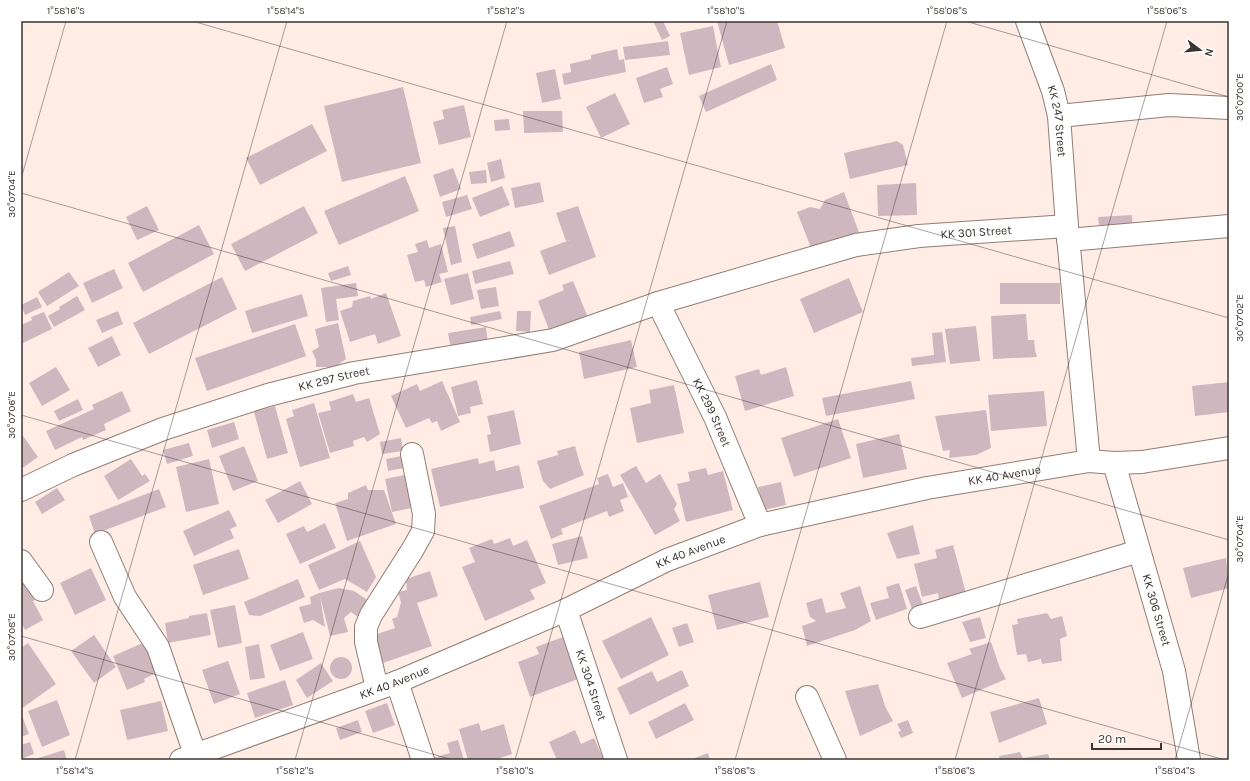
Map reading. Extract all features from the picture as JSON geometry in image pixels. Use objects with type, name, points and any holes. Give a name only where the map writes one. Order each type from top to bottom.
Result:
[{"type":"street","name":"KK 247 Street","points":[[1026,21],[1053,91],[1059,116],[1068,233]]},
{"type":"street","points":[[1059,116],[1169,105],[1229,108]]},
{"type":"street","name":"KK 301 Street","points":[[658,303],[856,245],[919,236],[1068,233],[1229,226]]},
{"type":"street","points":[[1068,233],[1089,461]]},
{"type":"street","name":"KK 297 Street","points":[[21,490],[73,465],[163,429],[268,395],[354,373],[554,340],[658,303]]},
{"type":"street","name":"KK 299 Street","points":[[658,303],[715,417],[760,524]]},
{"type":"street","name":"KK 40 Avenue","points":[[188,757],[387,685],[566,610],[667,560],[760,524],[927,488],[1089,461],[1114,463],[1158,460],[1229,448]]},
{"type":"street","points":[[412,454],[424,514],[423,532],[371,616],[366,627],[366,642],[423,760]]},
{"type":"street","name":"KK 306 Street","points":[[1114,463],[1174,671],[1189,760]]},
{"type":"street","points":[[101,542],[125,597],[158,647],[188,757]]},
{"type":"street","points":[[920,617],[1139,551]]},
{"type":"street","points":[[21,561],[42,590]]},
{"type":"street","name":"KK 304 Street","points":[[566,610],[616,760]]},
{"type":"street","points":[[807,697],[835,760]]},
{"type":"building","points":[[653,21],[663,21],[670,36],[662,40]]},
{"type":"building","points":[[717,21],[777,21],[785,48],[729,65]]},
{"type":"building","points":[[713,26],[721,67],[689,75],[680,33]]},
{"type":"building","points":[[668,41],[670,55],[625,60],[623,47]]},
{"type":"building","points":[[617,49],[619,60],[624,59],[626,72],[564,85],[562,74],[571,72],[570,64],[591,59],[591,55]]},
{"type":"building","points":[[771,64],[777,80],[706,112],[699,96]]},
{"type":"building","points":[[667,67],[673,84],[660,89],[663,97],[644,103],[636,78]]},
{"type":"building","points":[[555,69],[561,99],[542,103],[536,73]]},
{"type":"building","points":[[403,87],[421,163],[342,182],[324,106]]},
{"type":"building","points":[[615,93],[630,124],[601,138],[586,107]]},
{"type":"building","points":[[464,105],[471,137],[439,145],[433,122],[444,119],[442,110]]},
{"type":"building","points":[[523,111],[562,111],[563,132],[524,133]]},
{"type":"building","points":[[509,119],[510,130],[495,131],[494,120]]},
{"type":"building","points":[[312,124],[327,151],[260,185],[246,158]]},
{"type":"building","points":[[897,141],[903,145],[908,165],[850,179],[844,153]]},
{"type":"building","points":[[501,159],[505,178],[491,182],[487,163]]},
{"type":"building","points":[[453,168],[461,189],[440,197],[433,175]]},
{"type":"building","points":[[486,170],[487,183],[471,184],[469,172]]},
{"type":"building","points":[[405,176],[419,211],[339,245],[324,211]]},
{"type":"building","points":[[540,182],[544,202],[515,208],[511,188]]},
{"type":"building","points":[[916,183],[917,215],[878,216],[877,185]]},
{"type":"building","points":[[502,186],[510,205],[480,217],[472,198]]},
{"type":"building","points":[[844,192],[860,235],[813,253],[797,212],[810,207],[820,209],[825,200]]},
{"type":"building","points":[[467,195],[472,209],[446,217],[442,202]]},
{"type":"building","points":[[147,206],[159,230],[137,240],[126,217]]},
{"type":"building","points":[[304,206],[318,233],[245,271],[231,244]]},
{"type":"building","points":[[578,206],[596,257],[549,275],[540,251],[570,240],[566,241],[556,213]]},
{"type":"building","points":[[1132,215],[1133,231],[1100,233],[1098,217]]},
{"type":"building","points":[[199,225],[214,254],[143,292],[128,263]]},
{"type":"building","points":[[455,226],[462,262],[451,265],[443,228]]},
{"type":"building","points":[[510,231],[515,246],[477,259],[472,244]]},
{"type":"building","points":[[427,240],[429,248],[441,244],[448,272],[439,274],[442,282],[426,287],[424,280],[415,282],[407,255],[418,252],[415,244]]},
{"type":"building","points":[[510,261],[514,274],[475,284],[472,271]]},
{"type":"building","points":[[348,266],[351,275],[331,281],[328,273]]},
{"type":"building","points":[[114,269],[123,288],[92,303],[83,283]]},
{"type":"building","points":[[69,272],[79,286],[47,306],[38,292]]},
{"type":"building","points":[[468,273],[474,299],[451,305],[444,279]]},
{"type":"building","points":[[222,277],[237,309],[149,354],[133,323]]},
{"type":"building","points":[[849,278],[863,312],[814,333],[800,299]]},
{"type":"building","points":[[573,281],[589,320],[551,335],[538,301],[564,290],[562,285]]},
{"type":"building","points":[[356,283],[358,296],[336,299],[339,320],[326,322],[321,288]]},
{"type":"building","points":[[1000,283],[1060,283],[1060,304],[1000,304]]},
{"type":"building","points":[[496,287],[499,306],[481,309],[477,290]]},
{"type":"building","points":[[386,293],[401,336],[378,344],[375,334],[350,342],[340,311],[352,307],[353,301],[370,296],[371,299]]},
{"type":"building","points":[[302,294],[308,316],[252,333],[245,311]]},
{"type":"building","points":[[77,296],[85,310],[54,327],[48,316]]},
{"type":"building","points":[[37,297],[42,307],[25,315],[21,305]]},
{"type":"building","points":[[118,311],[123,324],[102,333],[96,320]]},
{"type":"building","points":[[500,311],[502,319],[471,325],[470,317]]},
{"type":"building","points":[[517,311],[531,311],[530,332],[516,331]]},
{"type":"building","points":[[44,312],[52,329],[21,344],[21,325],[32,320],[31,317]]},
{"type":"building","points":[[1026,314],[1028,340],[1034,340],[1037,357],[993,359],[991,316]]},
{"type":"building","points":[[338,323],[346,359],[335,367],[316,367],[316,360],[312,351],[319,347],[315,329]]},
{"type":"building","points":[[295,324],[306,356],[207,391],[195,358]]},
{"type":"building","points":[[976,326],[980,361],[950,364],[945,329]]},
{"type":"building","points":[[486,327],[488,345],[451,350],[448,333]]},
{"type":"building","points":[[942,332],[946,362],[912,366],[911,358],[934,355],[932,333]]},
{"type":"building","points":[[112,336],[121,355],[98,367],[88,348]]},
{"type":"building","points":[[631,340],[637,367],[584,379],[579,352]]},
{"type":"building","points":[[56,367],[70,390],[42,406],[29,383]]},
{"type":"building","points":[[786,367],[794,396],[745,411],[735,376],[759,369],[761,375]]},
{"type":"building","points":[[477,380],[483,404],[470,407],[471,413],[458,416],[451,387]]},
{"type":"building","points":[[442,381],[460,422],[441,431],[437,421],[432,423],[429,418],[406,428],[391,396],[417,384],[420,391]]},
{"type":"building","points":[[911,381],[915,399],[826,416],[822,398]]},
{"type":"building","points":[[1229,382],[1229,412],[1195,416],[1192,386]]},
{"type":"building","points":[[674,385],[684,433],[637,443],[630,408],[651,403],[649,390]]},
{"type":"building","points":[[122,391],[131,411],[104,424],[106,430],[83,440],[82,437],[55,450],[46,431],[94,409],[92,405]]},
{"type":"building","points":[[1044,391],[1047,426],[991,431],[988,395]]},
{"type":"building","points":[[353,394],[356,402],[369,398],[380,434],[367,442],[364,437],[353,441],[354,446],[330,453],[318,413],[331,410],[329,402]]},
{"type":"building","points":[[78,399],[83,410],[59,421],[54,411]]},
{"type":"building","points":[[314,403],[330,458],[300,467],[286,419],[294,416],[292,410]]},
{"type":"building","points":[[275,406],[288,453],[267,459],[254,412]]},
{"type":"building","points":[[514,410],[521,444],[490,452],[487,435],[491,434],[487,416]]},
{"type":"building","points":[[986,410],[991,448],[976,455],[949,458],[950,450],[943,451],[935,416]]},
{"type":"building","points":[[838,419],[851,458],[794,477],[781,438]]},
{"type":"building","points":[[234,422],[239,439],[212,448],[207,430]]},
{"type":"building","points":[[21,433],[38,457],[21,469]]},
{"type":"building","points":[[899,434],[907,469],[863,478],[856,444]]},
{"type":"building","points":[[401,438],[403,451],[382,454],[380,442]]},
{"type":"building","points":[[189,443],[193,456],[167,464],[163,450]]},
{"type":"building","points":[[244,446],[258,481],[233,491],[219,456]]},
{"type":"building","points":[[575,446],[584,475],[550,489],[543,481],[537,461],[558,455],[557,451]]},
{"type":"building","points":[[407,455],[409,467],[388,471],[386,459]]},
{"type":"building","points":[[478,458],[479,464],[494,460],[496,471],[519,465],[524,488],[440,507],[431,469]]},
{"type":"building","points":[[131,459],[142,476],[145,474],[150,481],[118,500],[104,476]]},
{"type":"building","points":[[209,459],[219,504],[186,512],[176,467]]},
{"type":"building","points":[[636,466],[646,483],[660,474],[677,504],[674,509],[680,521],[655,535],[620,475]]},
{"type":"building","points":[[706,468],[708,475],[723,471],[733,510],[686,522],[677,484],[690,481],[688,472]]},
{"type":"building","points":[[409,474],[416,507],[392,512],[385,479]]},
{"type":"building","points":[[608,474],[613,487],[623,483],[628,497],[620,500],[624,511],[609,517],[607,511],[561,529],[563,534],[551,539],[539,506],[599,484],[597,478]]},
{"type":"building","points":[[300,481],[312,504],[278,523],[265,500]]},
{"type":"building","points":[[781,482],[786,505],[764,510],[758,487]]},
{"type":"building","points":[[366,485],[368,490],[384,490],[396,524],[347,541],[335,503],[348,499],[348,493]]},
{"type":"building","points":[[57,488],[65,500],[42,514],[35,502]]},
{"type":"building","points":[[159,489],[166,507],[95,534],[89,516]]},
{"type":"building","points":[[229,510],[237,526],[230,529],[234,538],[194,556],[183,531]]},
{"type":"building","points":[[325,523],[336,548],[300,564],[286,534],[304,526],[307,532]]},
{"type":"building","points":[[913,525],[920,554],[897,559],[887,533]]},
{"type":"building","points":[[582,536],[588,558],[558,565],[552,544]]},
{"type":"building","points":[[510,538],[513,546],[527,540],[546,583],[530,590],[535,599],[485,621],[462,567],[475,562],[469,548],[492,539],[494,544]]},
{"type":"building","points":[[360,541],[376,577],[367,592],[345,579],[319,590],[308,565]]},
{"type":"building","points":[[953,545],[966,593],[939,600],[938,593],[922,597],[914,564],[937,558],[935,550]]},
{"type":"building","points":[[239,549],[249,579],[203,595],[193,565]]},
{"type":"building","points":[[1226,558],[1229,588],[1191,598],[1183,568]]},
{"type":"building","points":[[91,568],[106,600],[75,615],[60,583]]},
{"type":"building","points":[[430,571],[438,596],[417,603],[432,646],[383,663],[374,635],[395,628],[392,619],[397,617],[401,602],[398,592],[407,590],[406,579]]},
{"type":"building","points":[[21,578],[41,597],[33,601],[43,620],[25,630],[21,622]]},
{"type":"building","points":[[298,579],[305,597],[260,616],[249,615],[244,602]]},
{"type":"building","points":[[760,582],[769,617],[717,630],[708,595]]},
{"type":"building","points":[[899,583],[907,609],[876,620],[870,603],[889,598],[886,587]]},
{"type":"building","points":[[860,586],[871,621],[855,630],[807,646],[802,626],[816,621],[810,617],[806,603],[822,598],[826,613],[846,608],[840,593]]},
{"type":"building","points":[[916,586],[923,605],[912,609],[905,590]]},
{"type":"building","points":[[339,588],[354,591],[369,601],[358,617],[351,612],[344,618],[348,632],[330,636],[320,596],[325,627],[313,620],[304,623],[299,607],[311,604],[310,597]]},
{"type":"building","points":[[235,605],[242,643],[218,648],[210,610]]},
{"type":"building","points":[[207,613],[211,635],[168,643],[165,623],[189,618],[189,616]]},
{"type":"building","points":[[1047,613],[1051,619],[1062,616],[1067,636],[1060,639],[1062,661],[1042,664],[1041,659],[1028,662],[1026,654],[1017,655],[1012,625],[1018,624],[1017,619]]},
{"type":"building","points":[[651,617],[669,655],[621,679],[602,641]]},
{"type":"building","points":[[980,617],[986,638],[970,642],[962,622]]},
{"type":"building","points":[[687,623],[694,642],[679,647],[672,628]]},
{"type":"building","points":[[303,632],[313,659],[280,671],[270,645]]},
{"type":"building","points":[[94,635],[116,667],[94,683],[71,651]]},
{"type":"building","points":[[563,637],[578,679],[530,697],[518,662],[539,654],[536,647]]},
{"type":"building","points":[[145,642],[158,672],[144,679],[145,682],[127,690],[113,656]]},
{"type":"building","points":[[991,642],[1000,668],[1006,679],[962,698],[947,663],[972,654],[969,649]]},
{"type":"building","points":[[28,643],[56,684],[21,709],[21,648]]},
{"type":"building","points":[[259,644],[265,678],[250,680],[245,647]]},
{"type":"building","points":[[341,657],[349,660],[352,668],[349,676],[341,679],[333,676],[330,668],[333,660]]},
{"type":"building","points":[[228,661],[240,694],[214,704],[202,670]]},
{"type":"building","points":[[321,663],[333,681],[307,698],[296,680]]},
{"type":"building","points":[[682,670],[689,686],[630,715],[617,688],[652,671],[657,682]]},
{"type":"building","points":[[285,680],[293,705],[255,718],[247,693]]},
{"type":"building","points":[[878,684],[885,706],[893,721],[860,736],[845,691]]},
{"type":"building","points":[[1039,698],[1047,724],[999,743],[990,712]]},
{"type":"building","points":[[57,700],[70,735],[42,747],[28,711]]},
{"type":"building","points":[[161,701],[168,731],[127,740],[120,710]]},
{"type":"building","points":[[387,703],[395,725],[373,733],[365,711]]},
{"type":"building","points":[[685,703],[694,720],[656,739],[648,722]]},
{"type":"building","points":[[21,713],[29,734],[21,737]]},
{"type":"building","points":[[358,720],[362,732],[340,740],[336,728]]},
{"type":"building","points":[[908,720],[913,733],[901,738],[898,732],[901,731],[897,724]]},
{"type":"building","points":[[479,723],[481,731],[504,724],[512,754],[493,760],[468,760],[459,729]]},
{"type":"building","points":[[575,730],[581,744],[594,738],[604,760],[557,760],[549,742]]},
{"type":"building","points":[[458,740],[464,760],[434,760],[433,758],[450,753],[447,743]]},
{"type":"building","points":[[30,742],[34,754],[21,759],[21,745]]},
{"type":"building","points":[[64,750],[67,760],[32,760]]},
{"type":"building","points":[[1020,752],[1023,758],[1048,754],[1050,760],[1000,760],[999,756]]},
{"type":"building","points":[[708,753],[710,760],[690,760]]}]
